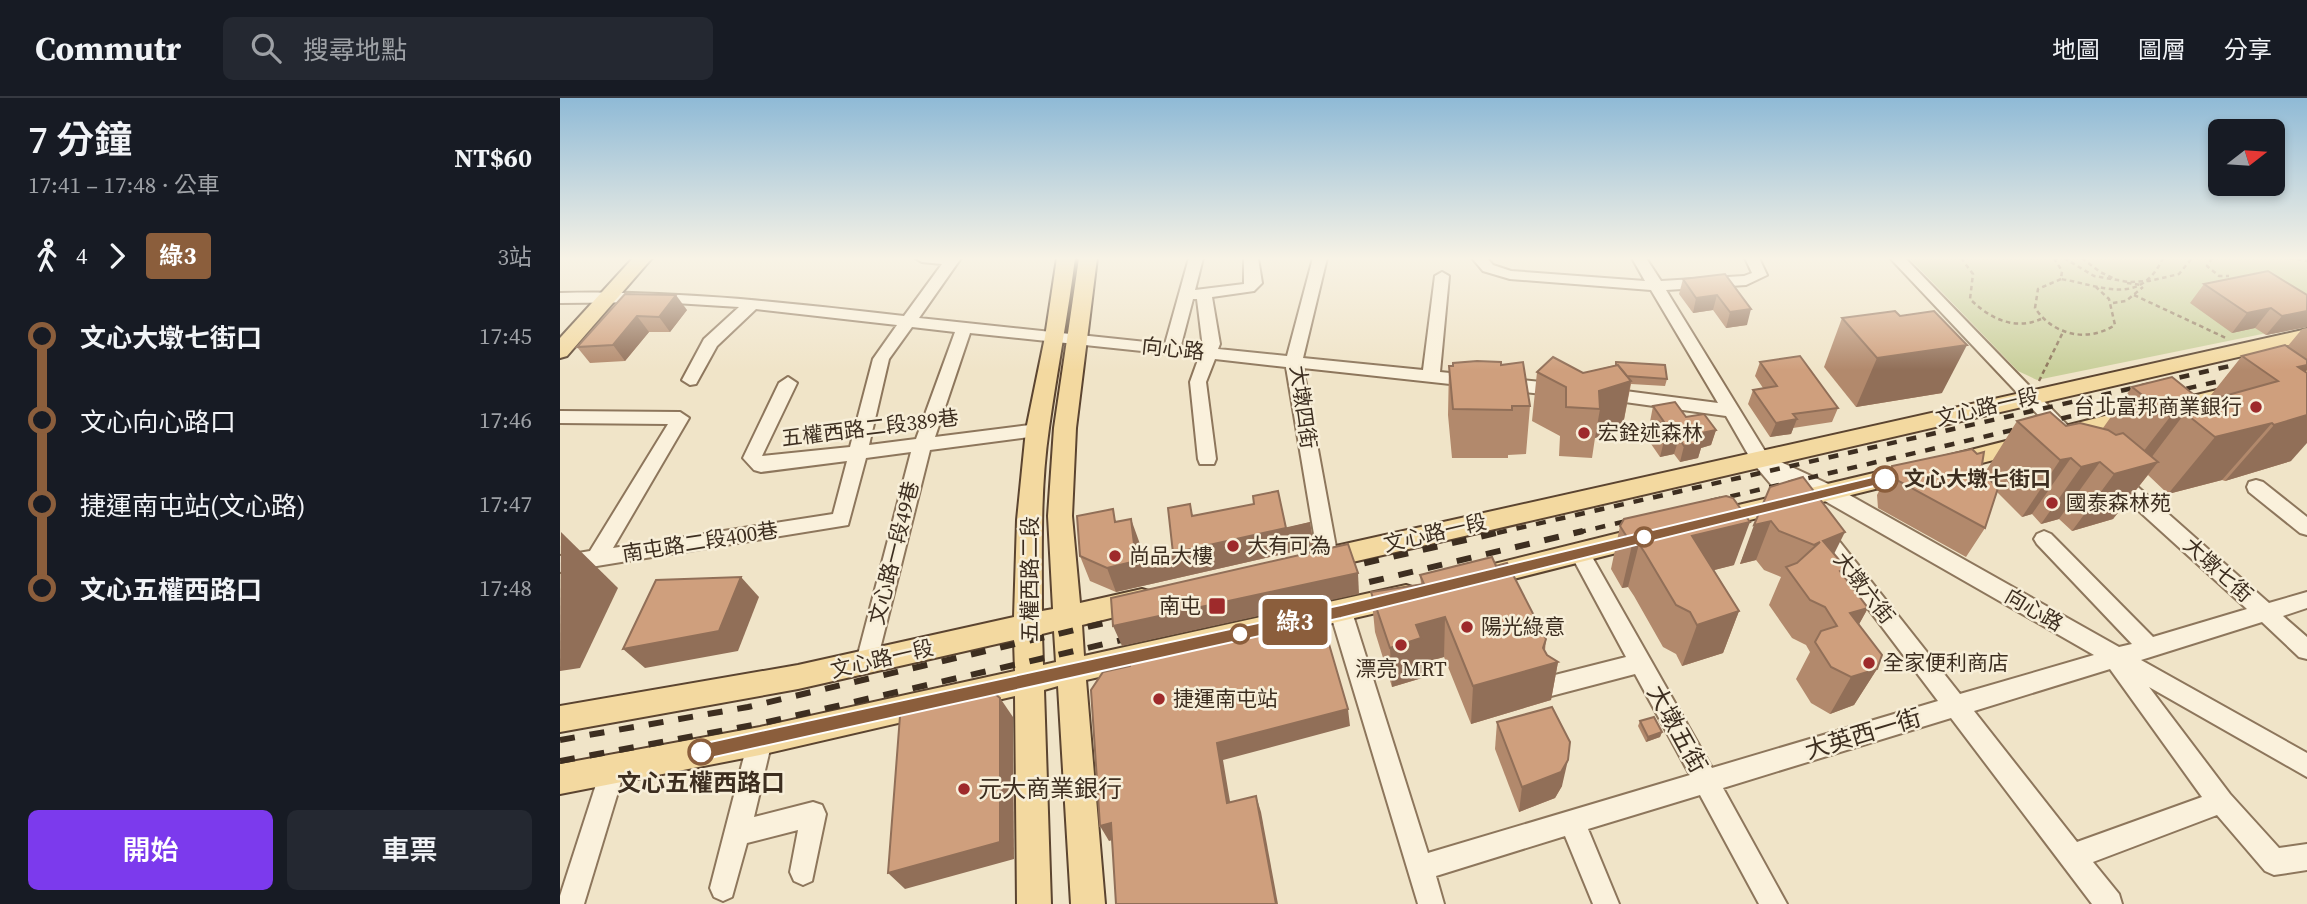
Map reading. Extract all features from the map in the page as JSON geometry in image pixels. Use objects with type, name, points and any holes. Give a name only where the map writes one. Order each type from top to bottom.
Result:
[{"type":"main road","points":[[560,351],[611,296]]},
{"type":"main road","name":"五權西路二段","points":[[1066,296],[1065,428],[1060,516],[1088,904]]},
{"type":"main road","name":"五權西路二段","points":[[1034,904],[1028,626],[1029,520],[1037,430],[1078,296]]},
{"type":"main road","name":"文心路一段","points":[[1288,567],[2307,335]]},
{"type":"main road","name":"文心路一段","points":[[560,779],[760,741],[1341,612],[2066,434],[2303,380]]},
{"type":"main road","name":"文心路一段","points":[[560,719],[798,677],[1171,593]]},
{"type":"street","name":"向心路","points":[[560,298],[601,296]]},
{"type":"street","name":"向心路","points":[[623,296],[753,303],[908,322],[1581,392],[1732,411]]},
{"type":"street","points":[[858,452],[881,359],[927,296]]},
{"type":"street","points":[[1172,349],[1187,296]]},
{"type":"street","points":[[1204,296],[1212,344],[1198,382],[1207,459]]},
{"type":"street","name":"大墩四街","points":[[1311,296],[1294,362],[1328,558]]},
{"type":"street","points":[[1432,377],[1440,296]]},
{"type":"street","name":"大墩六街","points":[[1661,296],[1760,458],[1796,500],[2109,904]]},
{"type":"street","name":"大墩七街","points":[[1920,296],[2024,398],[2307,650]]},
{"type":"street","name":"大墩七街","points":[[1931,296],[2024,398]]},
{"type":"street","points":[[690,380],[710,343],[753,303]]},
{"type":"street","name":"文心路一段49巷","points":[[867,662],[896,538],[923,444],[964,328]]},
{"type":"street","points":[[2250,348],[2303,380]]},
{"type":"street","name":"五權西路二段389巷","points":[[788,383],[752,458],[761,465],[1037,430]]},
{"type":"street","points":[[560,417],[680,418],[596,559]]},
{"type":"street","name":"南屯路二段400巷","points":[[560,564],[841,520],[858,452]]},
{"type":"street","name":"向心路","points":[[1760,458],[1830,493],[2307,766]]},
{"type":"street","points":[[2256,487],[2307,528]]},
{"type":"street","points":[[2044,539],[2150,648]]},
{"type":"street","name":"大墩五街","points":[[1580,553],[1774,904]]},
{"type":"street","name":"大英西一街","points":[[1420,868],[2307,600]]},
{"type":"street","points":[[1341,612],[1431,904]]},
{"type":"street","points":[[2116,658],[2221,802],[2274,862],[2307,857]]},
{"type":"street","points":[[1551,686],[1640,663]]},
{"type":"street","points":[[723,888],[760,741]]},
{"type":"street","points":[[571,904],[613,769]]},
{"type":"street","points":[[2073,857],[2221,802]]},
{"type":"street","points":[[737,833],[813,814],[803,872]]},
{"type":"street","points":[[1572,822],[1606,904]]},
{"type":"path","points":[[1970,296],[1977,308],[1988,316],[2011,323],[2034,323],[2042,318]]},
{"type":"path","points":[[2036,296],[2035,308],[2042,318],[2064,330],[2088,335],[2108,330],[2116,320],[2111,303],[2104,296]]},
{"type":"path","points":[[2111,303],[2120,303],[2133,296]]},
{"type":"path","points":[[2135,296],[2250,348]]},
{"type":"path","points":[[2024,398],[2064,330]]},
{"type":"green space","points":[[1945,296],[2307,296],[2307,314],[2297,327],[2037,380],[2018,371]]},
{"type":"building","points":[[624,296],[676,296],[659,317],[637,316],[613,345],[577,347]]},
{"type":"building","points":[[1717,296],[1741,296],[1751,309],[1730,312]]},
{"type":"building","points":[[2221,296],[2307,296],[2307,311],[2282,316],[2271,308],[2247,313]]},
{"type":"building","points":[[1895,311],[1900,316],[1934,311],[1967,345],[1877,358],[1842,318]]},
{"type":"building","points":[[2285,345],[2307,360],[2307,365],[2298,367],[2307,373],[2307,415],[2274,425],[2272,423],[2215,437],[2185,413],[2170,417],[2132,387],[2172,377],[2203,402],[2278,381],[2242,356]]},
{"type":"building","points":[[1800,356],[1838,408],[1793,414],[1797,419],[1776,423],[1753,390],[1777,386],[1760,362]]},
{"type":"building","points":[[1553,357],[1583,373],[1618,365],[1631,381],[1599,391],[1600,409],[1566,407],[1566,387],[1537,372]]},
{"type":"building","points":[[1501,362],[1501,365],[1523,362],[1530,406],[1512,406],[1512,410],[1453,409],[1449,366],[1453,366],[1453,363]]},
{"type":"building","points":[[1616,362],[1665,365],[1667,379],[1627,376]]},
{"type":"building","points":[[1675,402],[1686,417],[1704,414],[1716,430],[1697,434],[1703,442],[1684,446],[1679,438],[1664,441],[1653,425],[1664,422],[1653,406]]},
{"type":"building","points":[[2050,412],[2066,426],[2080,423],[2108,430],[2116,435],[2123,433],[2158,462],[2114,474],[2100,462],[2081,467],[2071,458],[2060,460],[2017,421]]},
{"type":"building","points":[[1972,449],[1977,454],[1984,452],[1981,471],[1998,488],[1985,528],[1893,478],[1892,466]]},
{"type":"building","points":[[1803,477],[1845,532],[1823,541],[1846,568],[1840,571],[1868,608],[1850,613],[1882,655],[1877,669],[1851,677],[1831,667],[1815,642],[1821,631],[1837,626],[1825,607],[1810,600],[1786,567],[1797,563],[1820,542],[1814,545],[1779,531],[1771,521],[1754,525],[1770,487]]},
{"type":"building","points":[[1278,491],[1286,528],[1173,553],[1168,508],[1190,504],[1192,516],[1254,504],[1253,496]]},
{"type":"building","points":[[1726,496],[1733,498],[1750,522],[1692,536],[1739,611],[1697,625],[1690,612],[1676,605],[1639,544],[1632,545],[1620,526],[1624,519]]},
{"type":"building","points":[[1113,509],[1115,522],[1131,519],[1136,561],[1107,568],[1080,556],[1077,516]]},
{"type":"building","points":[[1348,544],[1358,573],[1113,626],[1111,598]]},
{"type":"building","points":[[1492,557],[1496,566],[1507,563],[1546,639],[1543,648],[1547,655],[1558,662],[1473,686],[1445,617],[1416,625],[1421,638],[1390,648],[1371,592],[1424,584],[1420,575]]},
{"type":"building","points":[[741,577],[719,631],[623,649],[656,580]]},
{"type":"building","points":[[1308,624],[1324,627],[1348,709],[1217,743],[1227,803],[1256,796],[1276,904],[1116,904],[1111,823],[1100,826],[1091,690],[1103,672],[1130,666],[1129,655],[1161,647],[1162,657]]},
{"type":"building","name":"元大商業銀行","points":[[984,685],[1000,698],[1000,842],[888,873],[901,703]]},
{"type":"building","points":[[1552,707],[1570,742],[1568,760],[1561,772],[1522,787],[1497,722]]},
{"type":"building","points":[[1654,717],[1662,732],[1648,737],[1640,721]]},
{"type":"railway","points":[[1497,533],[2256,360]]},
{"type":"railway","points":[[2167,393],[2242,376]]},
{"type":"railway","points":[[1711,501],[2140,400]]},
{"type":"railway","points":[[1576,533],[1639,518]]},
{"type":"railway","points":[[1335,570],[1505,531]]},
{"type":"railway","points":[[1340,589],[1583,531]]},
{"type":"railway","points":[[560,740],[748,707],[1130,617]]},
{"type":"railway","points":[[560,761],[763,723],[1139,636]]},
{"type":"bus line","name":"綠3","points":[[701,752],[1341,612],[1885,479]]},
{"type":"place","name":"台北富邦商業銀行","points":[[2256,407]]},
{"type":"place","name":"宏銓述森林","points":[[1584,433]]},
{"type":"place","name":"文心大墩七街口","points":[[1885,479]]},
{"type":"place","name":"國泰森林苑","points":[[2052,503]]},
{"type":"place","name":"大有可為","points":[[1233,546]]},
{"type":"place","name":"尚品大樓","points":[[1115,556]]},
{"type":"place","name":"南屯","points":[[1217,606]]},
{"type":"place","name":"陽光綠意","points":[[1467,627]]},
{"type":"place","name":"漂亮 MRT","points":[[1401,645]]},
{"type":"place","name":"全家便利商店","points":[[1869,663]]},
{"type":"place","name":"捷運南屯站","points":[[1159,699]]},
{"type":"place","name":"文心五權西路口","points":[[701,752]]},
{"type":"place","name":"元大商業銀行","points":[[964,789]]}]
